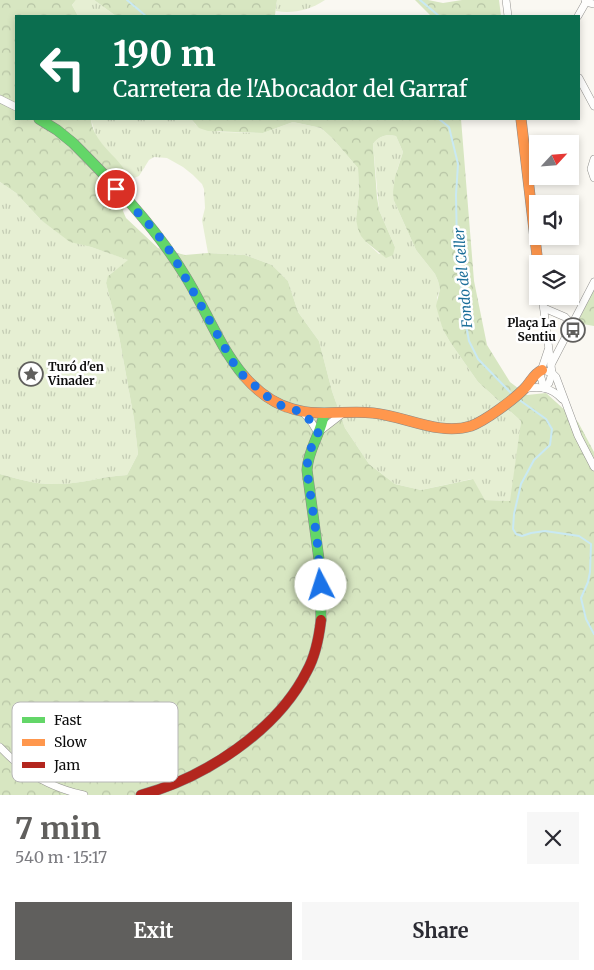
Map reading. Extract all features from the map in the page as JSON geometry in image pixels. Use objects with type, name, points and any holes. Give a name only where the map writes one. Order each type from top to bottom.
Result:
[{"type":"street","points":[[506,0],[508,15]]},
{"type":"street","points":[[578,15],[585,1],[594,4]]},
{"type":"street","points":[[580,80],[594,106]]},
{"type":"street","points":[[0,99],[15,106]]},
{"type":"street","points":[[41,120],[63,134],[164,243],[187,278],[238,371],[280,405],[304,413],[384,414],[426,425],[459,429],[475,425],[505,404],[521,391],[536,372],[548,372]]},
{"type":"street","points":[[521,120],[537,255]]},
{"type":"street","points":[[594,159],[591,169],[594,178]]},
{"type":"street","points":[[544,388],[548,372],[556,355],[594,282]]},
{"type":"street","points":[[544,305],[549,348],[549,383],[544,388]]},
{"type":"street","points":[[544,308],[565,317],[572,324]]},
{"type":"street","points":[[565,317],[578,311]]},
{"type":"street","points":[[548,372],[594,467]]},
{"type":"street","points":[[521,391],[535,387],[544,388],[556,394],[565,404]]},
{"type":"street","points":[[304,413],[318,433]]},
{"type":"street","points":[[141,795],[153,793],[178,783],[242,745],[287,702],[307,673],[320,634],[321,585],[317,539],[306,463],[323,424],[321,414]]},
{"type":"street","points":[[318,433],[342,414]]},
{"type":"street","points":[[0,747],[12,759]]},
{"type":"street","points":[[46,782],[84,795]]},
{"type":"green space","points":[[0,0],[76,0],[72,5],[77,15],[15,15],[15,120],[91,120],[98,138],[119,162],[129,179],[131,192],[123,211],[126,218],[158,248],[185,255],[208,253],[245,255],[272,265],[288,281],[298,312],[319,341],[332,391],[345,428],[369,464],[395,484],[421,490],[473,479],[485,500],[510,501],[521,421],[478,382],[443,330],[436,306],[440,289],[438,281],[435,274],[416,250],[394,201],[395,177],[403,152],[396,136],[383,136],[373,144],[379,210],[395,247],[393,255],[386,258],[366,242],[358,229],[356,219],[359,193],[358,168],[321,128],[293,122],[263,133],[208,131],[199,128],[192,120],[461,120],[474,281],[487,345],[510,382],[527,395],[546,393],[578,422],[594,452],[594,795],[0,795],[0,474],[43,484],[75,483],[127,475],[138,454],[134,419],[119,336],[106,283],[108,276],[128,260],[70,242],[41,220],[16,193],[0,182]]},
{"type":"green space","points":[[76,0],[94,0],[115,15],[77,15],[72,5]]},
{"type":"green space","points":[[94,0],[277,0],[275,15],[115,15]]},
{"type":"green space","points":[[277,0],[325,0],[307,9],[289,12],[276,11]]},
{"type":"green space","points":[[415,0],[443,3],[462,0],[499,0],[501,15],[430,15]]},
{"type":"green space","points":[[91,120],[192,120],[196,125],[219,132],[263,133],[293,122],[321,128],[358,168],[359,193],[356,219],[366,242],[379,254],[395,247],[379,210],[373,144],[383,136],[396,136],[403,152],[397,170],[394,201],[416,250],[435,274],[438,281],[440,289],[437,298],[443,330],[478,382],[521,421],[511,501],[485,500],[472,479],[421,490],[395,484],[369,464],[345,428],[332,391],[319,341],[298,312],[288,281],[272,265],[245,255],[208,253],[202,220],[205,208],[204,189],[202,184],[183,167],[167,158],[154,157],[149,160],[139,176],[129,180],[121,166],[96,137]]},
{"type":"green space","points":[[0,182],[16,193],[41,220],[80,244],[129,260],[109,275],[106,283],[119,336],[134,419],[138,454],[127,475],[67,484],[43,484],[0,474]]},
{"type":"green space","points":[[594,290],[594,326],[577,323]]},
{"type":"waterway","points":[[127,0],[145,15]]},
{"type":"waterway","name":"Fondo del Celler","points":[[420,0],[438,15]]},
{"type":"waterway","name":"Fondo del Celler","points":[[440,120],[449,127],[458,164],[456,195],[457,248],[460,262],[462,302],[469,341],[478,359],[512,394]]},
{"type":"waterway","points":[[518,399],[546,419],[552,429],[550,445],[534,460],[521,484],[514,514],[513,529],[516,534],[522,536],[545,531],[579,536],[591,544],[590,572],[581,598],[586,619],[594,634]]},
{"type":"traffic: fast","points":[[41,120],[73,143],[118,189],[160,238],[192,287],[219,339],[244,376]]},
{"type":"traffic: fast","points":[[321,620],[320,567],[307,470],[324,414]]},
{"type":"traffic: slow","points":[[521,120],[537,255]]},
{"type":"traffic: slow","points":[[244,376],[266,396],[279,404],[293,409],[313,413],[373,413],[447,429],[471,426],[484,420],[519,394],[536,374],[542,370]]},
{"type":"traffic: jam","points":[[178,782],[213,764],[236,749],[258,732],[277,713],[294,693],[313,659],[321,620]]},
{"type":"traffic: jam","points":[[141,795],[177,782]]},
{"type":"place","name":"Plaça La Sentiu","points":[[573,330]]},
{"type":"place","name":"Turó d'en Vinader","points":[[31,374]]},
{"type":"route","points":[[116,189],[155,231],[172,254],[238,371],[280,405],[304,413],[318,433],[311,446],[306,463],[317,539],[321,585]]}]
